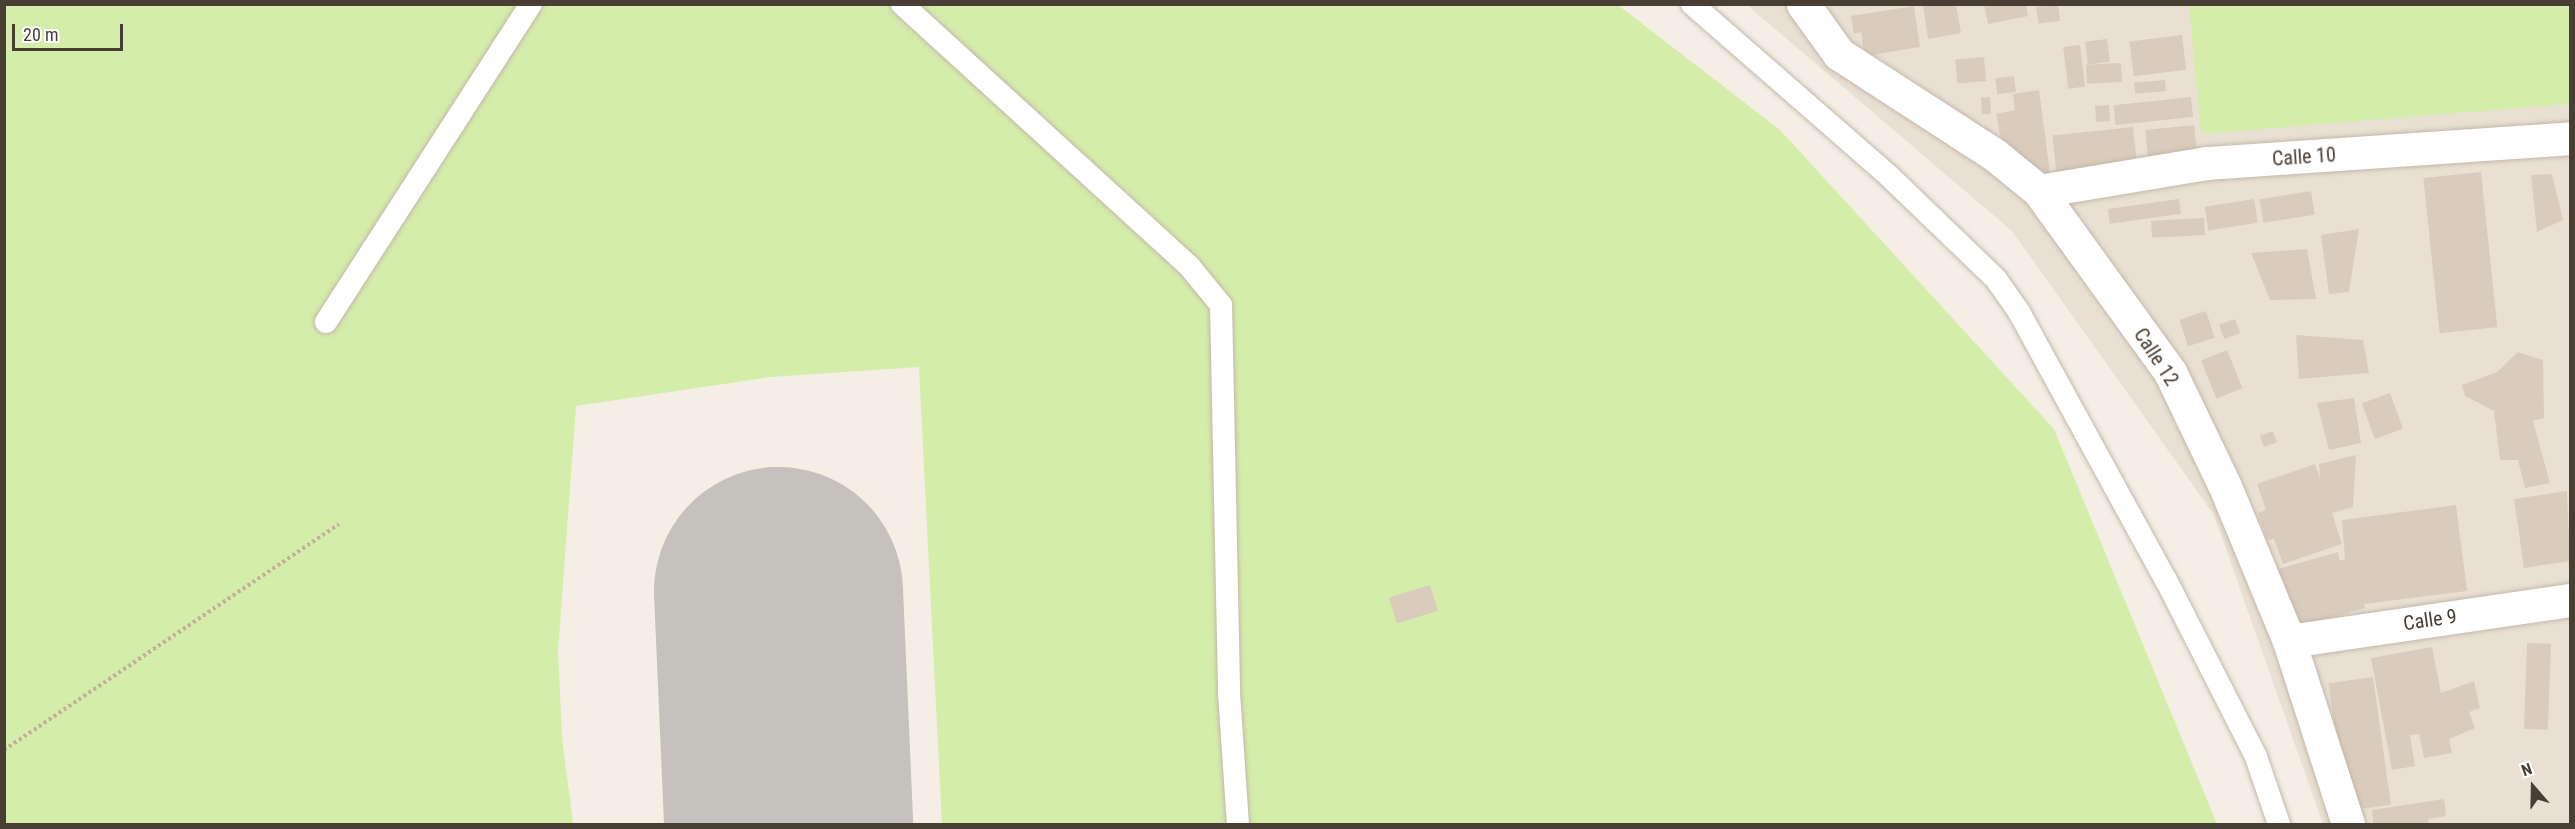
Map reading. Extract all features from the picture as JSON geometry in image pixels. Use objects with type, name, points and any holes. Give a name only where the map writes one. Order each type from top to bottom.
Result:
[{"type":"street","name":"Calle 12","points":[[1803,4],[1839,54],[1995,155],[2039,190],[2170,372],[2224,484],[2289,641],[2348,825]]},
{"type":"street","name":"Calle 10","points":[[2039,190],[2207,163],[2571,138]]},
{"type":"street","name":"Calle 9","points":[[2289,641],[2571,600]]},
{"type":"lane","points":[[326,321],[531,4]]},
{"type":"lane","points":[[902,4],[1189,266],[1221,305],[1229,693],[1238,825]]},
{"type":"lane","points":[[1692,4],[1889,176],[1996,279],[2019,312],[2166,580],[2256,757],[2278,825]]},
{"type":"path","points":[[4,750],[339,524]]},
{"type":"shaded area","points":[[1747,5],[2570,5],[2570,824],[2323,824],[2214,515],[2012,231]]},
{"type":"green space","points":[[5,4],[1618,5],[1780,130],[2054,429],[2217,824],[942,824],[919,367],[770,377],[576,406],[558,652],[562,737],[573,824],[5,824]]},
{"type":"green space","points":[[2189,5],[2570,5],[2570,104],[2201,134]]},
{"type":"building","points":[[1956,4],[1961,33],[1928,39],[1923,5]]},
{"type":"building","points":[[1984,4],[2026,4],[2028,16],[1988,24]]},
{"type":"building","points":[[2058,4],[2060,21],[2038,24],[2036,7]]},
{"type":"building","points":[[1914,6],[1920,47],[1865,56],[1861,32],[1854,34],[1851,16]]},
{"type":"building","points":[[2182,35],[2186,70],[2134,76],[2129,41]]},
{"type":"building","points":[[2107,39],[2110,62],[2088,65],[2085,42]]},
{"type":"building","points":[[2080,45],[2085,87],[2068,89],[2063,47]]},
{"type":"building","points":[[1984,57],[1986,81],[1957,83],[1955,60]]},
{"type":"building","points":[[2121,63],[2122,82],[2087,84],[2086,65]]},
{"type":"building","points":[[2014,76],[2016,92],[1997,94],[1995,78]]},
{"type":"building","points":[[2165,80],[2166,91],[2135,94],[2134,83]]},
{"type":"building","points":[[2039,90],[2050,173],[2030,175],[2004,157],[1996,114],[2015,110],[2013,94]]},
{"type":"building","points":[[1981,97],[1990,97],[1991,114],[1982,114]]},
{"type":"building","points":[[2191,97],[2193,117],[2116,125],[2113,105]]},
{"type":"building","points":[[2109,105],[2110,121],[2096,122],[2095,106]]},
{"type":"building","points":[[2194,125],[2198,161],[2149,166],[2145,130]]},
{"type":"building","points":[[2133,127],[2137,166],[2057,174],[2052,135]]},
{"type":"building","points":[[2481,172],[2497,327],[2440,333],[2423,178]]},
{"type":"building","points":[[2552,174],[2563,220],[2537,232],[2531,175]]},
{"type":"building","points":[[2311,191],[2315,215],[2263,223],[2260,199]]},
{"type":"building","points":[[2179,199],[2181,214],[2110,224],[2108,209]]},
{"type":"building","points":[[2254,199],[2258,223],[2208,231],[2205,207]]},
{"type":"building","points":[[2204,218],[2205,235],[2152,238],[2151,221]]},
{"type":"building","points":[[2359,229],[2349,292],[2329,294],[2321,235]]},
{"type":"building","points":[[2307,249],[2316,299],[2270,300],[2251,253]]},
{"type":"building","points":[[2206,311],[2215,338],[2188,346],[2179,320]]},
{"type":"building","points":[[2235,319],[2240,333],[2224,339],[2219,325]]},
{"type":"building","points":[[2296,335],[2363,340],[2369,373],[2299,379]]},
{"type":"building","points":[[2227,350],[2242,388],[2216,399],[2201,360]]},
{"type":"building","points":[[2518,352],[2543,360],[2544,418],[2533,421],[2550,483],[2525,488],[2518,460],[2500,460],[2494,411],[2465,396],[2462,385],[2497,372]]},
{"type":"building","points":[[2390,393],[2403,429],[2375,439],[2362,403]]},
{"type":"building","points":[[2354,398],[2361,443],[2329,450],[2317,403]]},
{"type":"building","points":[[2273,431],[2277,442],[2264,447],[2260,436]]},
{"type":"building","points":[[2356,455],[2353,507],[2332,513],[2342,544],[2283,564],[2274,539],[2267,540],[2258,513],[2266,510],[2257,484],[2315,464],[2320,479],[2319,464]]},
{"type":"building","points":[[2567,491],[2570,561],[2524,568],[2514,499]]},
{"type":"building","points":[[2456,505],[2467,591],[2364,604],[2365,608],[2295,628],[2278,569],[2338,552],[2340,561],[2345,559],[2342,520]]},
{"type":"building","points":[[1430,585],[1438,611],[1397,623],[1389,598]]},
{"type":"building","points":[[2527,643],[2551,644],[2548,730],[2524,729]]},
{"type":"building","points":[[2432,647],[2441,693],[2474,681],[2480,708],[2469,712],[2475,728],[2449,739],[2452,753],[2424,758],[2419,734],[2410,735],[2415,766],[2392,770],[2371,658]]},
{"type":"building","points":[[2373,677],[2391,805],[2346,811],[2328,683]]},
{"type":"building","points":[[2444,799],[2446,816],[2428,819],[2429,824],[2373,824],[2372,810]]},
{"type":"runway","points":[[778,591],[788,824]]}]
